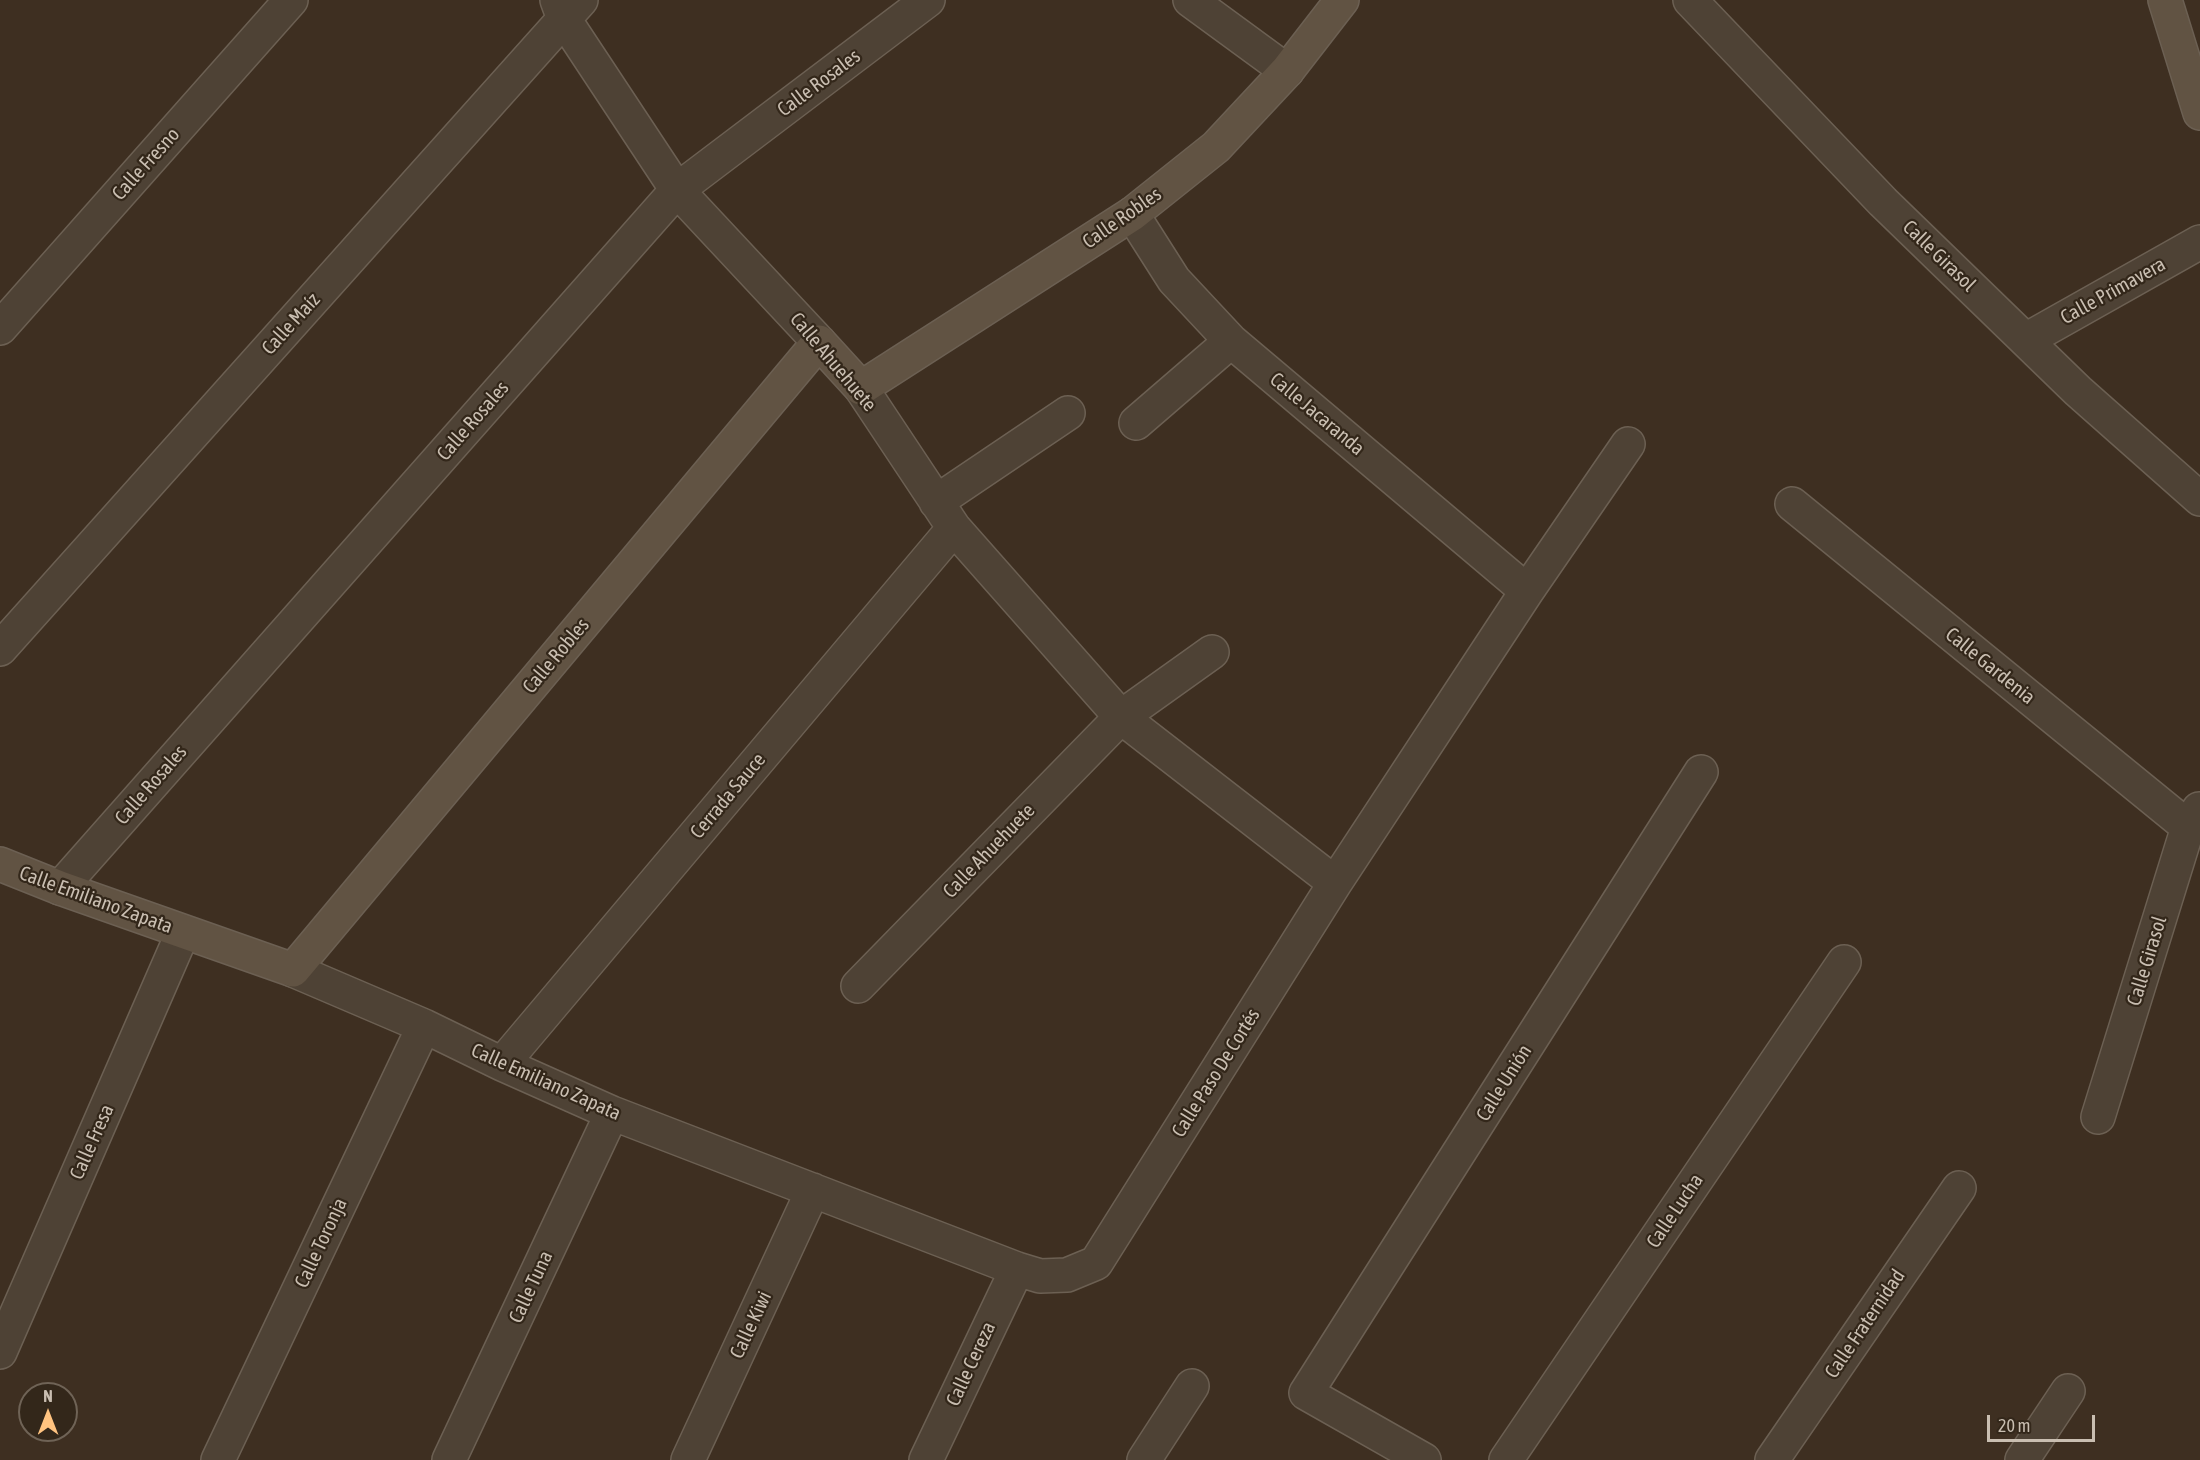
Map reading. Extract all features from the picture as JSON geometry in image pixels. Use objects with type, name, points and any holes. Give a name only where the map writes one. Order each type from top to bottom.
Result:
[{"type":"main road","name":"Calle Robles","points":[[861,388],[1132,214],[1216,147],[1287,71],[1342,0]]},
{"type":"main road","points":[[2165,0],[2200,113]]},
{"type":"main road","name":"Calle Robles","points":[[292,970],[819,342]]},
{"type":"main road","name":"Calle Ahuehuete","points":[[819,342],[861,388]]},
{"type":"main road","name":"Calle Emiliano Zapata","points":[[0,864],[60,888],[292,970]]},
{"type":"street","name":"Calle Fresno","points":[[0,328],[291,0]]},
{"type":"street","name":"Calle Rosales","points":[[60,888],[678,190],[928,0]]},
{"type":"street","points":[[1190,0],[1287,71]]},
{"type":"street","name":"Calle Girasol","points":[[1690,0],[1883,202],[2078,391],[2200,499]]},
{"type":"street","name":"Calle Ahuehuete","points":[[568,6],[678,190],[819,342]]},
{"type":"street","name":"Calle Maíz","points":[[0,649],[568,6]]},
{"type":"street","name":"Calle Jacaranda","points":[[1132,214],[1174,280],[1231,341],[1527,591]]},
{"type":"street","name":"Calle Primavera","points":[[2026,340],[2200,242]]},
{"type":"street","points":[[1136,423],[1231,341]]},
{"type":"street","name":"Calle Ahuehuete","points":[[861,388],[945,515],[1121,717],[1335,883]]},
{"type":"street","name":"Cerrada Sauce","points":[[502,1064],[945,515],[1068,413]]},
{"type":"street","name":"Calle Paso De Cortés","points":[[1096,1263],[1335,883],[1527,591],[1628,444]]},
{"type":"street","name":"Calle Gardenia","points":[[1792,504],[2194,817]]},
{"type":"street","points":[[1121,717],[1212,652]]},
{"type":"street","name":"Calle Ahuehuete","points":[[858,986],[1121,717]]},
{"type":"street","name":"Calle Unión","points":[[1424,1460],[1306,1393],[1701,772]]},
{"type":"street","name":"Calle Girasol","points":[[2098,1117],[2194,817]]},
{"type":"street","name":"Calle Fresa","points":[[0,1352],[183,932]]},
{"type":"street","name":"Calle Lucha","points":[[1506,1460],[1844,962]]},
{"type":"street","name":"Calle Emiliano Zapata","points":[[292,970],[424,1026],[612,1113],[1017,1269],[1040,1276],[1067,1275],[1096,1263]]},
{"type":"street","name":"Calle Toronja","points":[[218,1460],[424,1026]]},
{"type":"street","name":"Calle Tuna","points":[[449,1460],[612,1113]]},
{"type":"street","name":"Calle Fraternidad","points":[[1772,1460],[1959,1188]]},
{"type":"street","name":"Calle Kiwi","points":[[688,1460],[813,1190]]},
{"type":"street","name":"Calle Cereza","points":[[926,1460],[1017,1269]]},
{"type":"street","points":[[1144,1460],[1191,1386]]},
{"type":"street","points":[[2022,1460],[2068,1391]]}]
